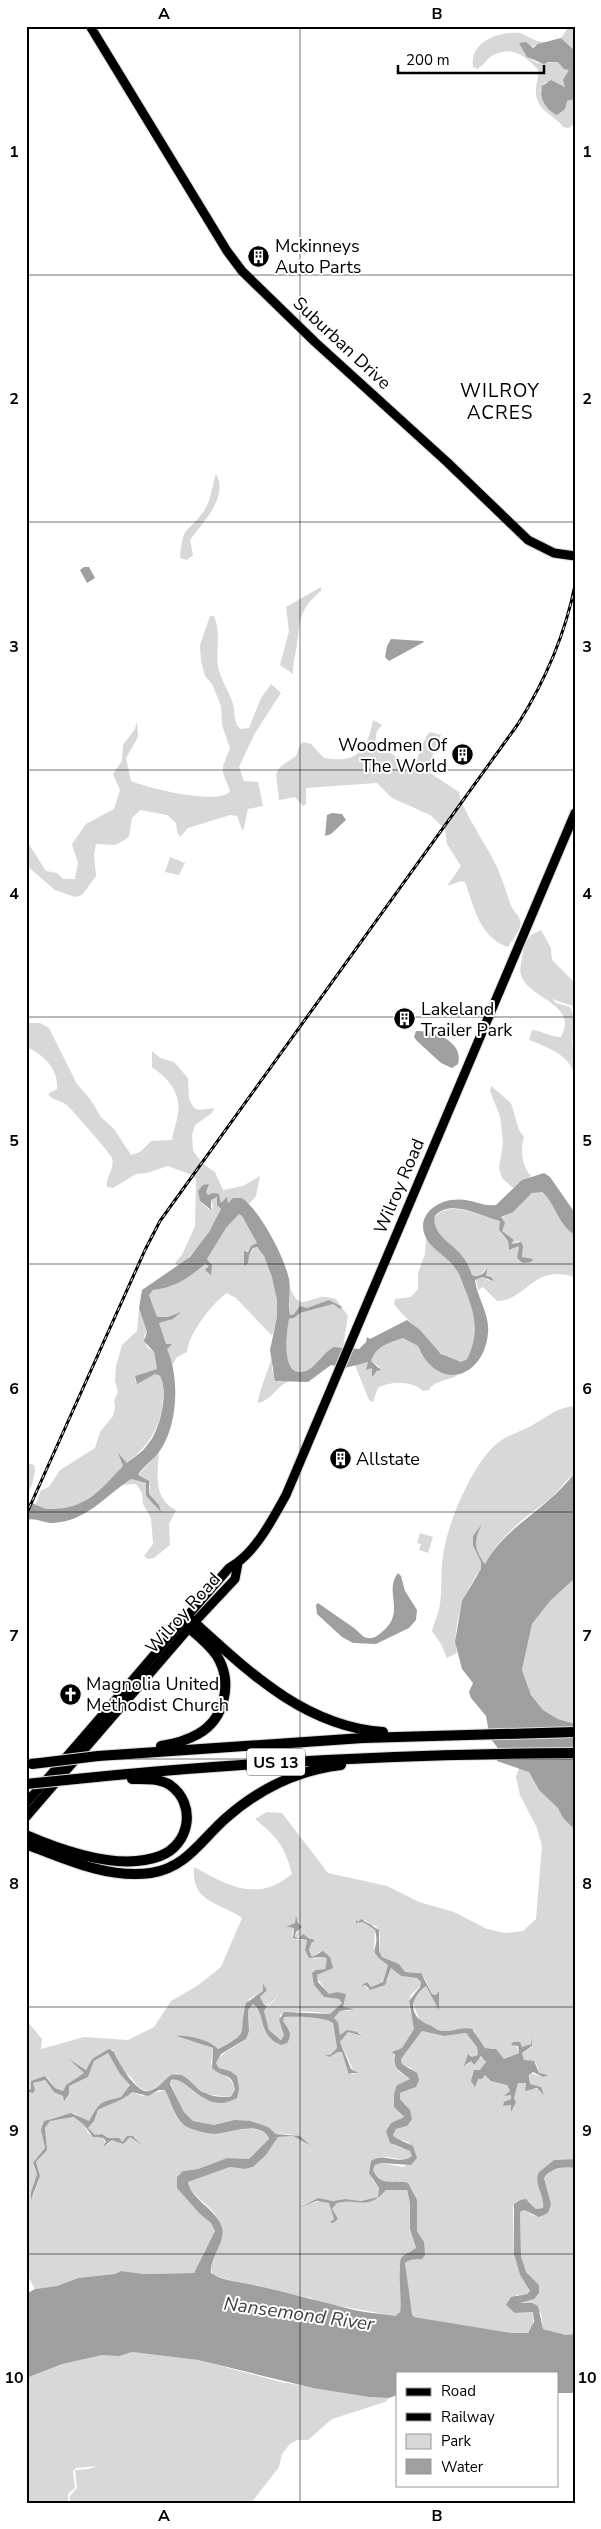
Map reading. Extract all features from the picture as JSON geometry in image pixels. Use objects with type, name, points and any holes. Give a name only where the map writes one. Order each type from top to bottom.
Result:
[{"type":"highway","points":[[98,1756],[182,1741],[199,1734],[216,1717],[225,1695],[223,1669],[211,1648],[184,1618]]},
{"type":"highway","points":[[192,1626],[278,1694],[322,1717],[372,1731],[464,1735]]},
{"type":"highway","name":"US 13","points":[[29,1764],[98,1756],[270,1743],[575,1732]]},
{"type":"highway","points":[[26,1844],[90,1868],[134,1874],[156,1872],[170,1868],[187,1858],[225,1819],[253,1797],[298,1775],[346,1764],[477,1753]]},
{"type":"highway","name":"US 13","points":[[26,1784],[255,1764],[477,1753],[575,1753]]},
{"type":"highway","points":[[26,1835],[72,1852],[120,1860],[159,1857],[172,1850],[181,1840],[187,1824],[186,1809],[180,1796],[170,1786],[152,1780],[76,1779]]},
{"type":"main road","name":"Suburban Drive","points":[[90,26],[226,251],[242,271],[315,342],[447,462],[528,540],[554,553],[575,556]]},
{"type":"main road","name":"Wilroy Road","points":[[26,1803],[125,1690],[184,1618],[229,1568],[238,1563],[266,1529],[286,1496],[575,813]]},
{"type":"main road","name":"Wilroy Road","points":[[26,1817],[235,1579],[238,1563]]},
{"type":"green space","points":[[569,26],[575,26],[575,51],[561,38]]},
{"type":"green space","points":[[520,33],[537,41],[546,42],[524,49],[527,57],[537,63],[558,62],[570,69],[565,87],[557,83],[545,82],[540,91],[567,101],[575,99],[575,124],[568,128],[563,127],[540,105],[536,94],[538,70],[522,55],[510,51],[503,52],[489,58],[477,69],[473,67],[473,58],[481,44],[495,36]]},
{"type":"green space","points":[[216,474],[219,483],[217,500],[213,509],[190,540],[193,555],[187,560],[180,558],[184,535],[204,511],[210,498]]},
{"type":"green space","points":[[321,587],[321,591],[307,605],[301,618],[293,674],[280,665],[289,631],[286,607]]},
{"type":"green space","points":[[210,616],[214,616],[217,628],[219,671],[231,699],[237,725],[241,729],[249,728],[261,698],[271,684],[281,693],[255,733],[239,767],[244,781],[258,782],[263,806],[248,809],[243,832],[237,816],[230,815],[188,828],[180,837],[176,823],[167,815],[140,810],[132,818],[129,836],[126,839],[115,845],[96,844],[94,855],[96,876],[82,895],[75,897],[55,890],[26,865],[26,840],[46,871],[57,873],[63,879],[75,879],[78,863],[72,844],[86,824],[114,809],[120,790],[113,774],[122,761],[123,745],[135,729],[137,721],[138,737],[126,758],[131,781],[152,788],[198,796],[213,797],[224,795],[230,791],[223,773],[223,766],[230,748],[222,725],[221,706],[212,684],[205,676],[201,661],[200,645]]},
{"type":"green space","points":[[373,720],[382,725],[377,731],[374,747],[392,754],[408,765],[415,764],[430,732],[441,735],[430,761],[430,773],[459,792],[464,806],[497,867],[511,906],[521,923],[518,932],[508,947],[498,943],[484,929],[479,921],[465,882],[461,881],[447,886],[461,866],[447,844],[445,829],[430,815],[392,798],[377,783],[306,788],[306,804],[303,806],[295,797],[279,800],[276,774],[280,767],[296,756],[303,742],[311,744],[324,758],[345,759],[353,757],[364,747]]},
{"type":"green space","points":[[170,857],[185,863],[179,875],[165,872]]},
{"type":"green space","points":[[541,930],[551,948],[552,960],[575,983],[575,1010],[572,1006],[552,999],[556,1003],[570,1007],[574,1016],[572,1044],[575,1041],[575,1080],[572,1069],[565,1059],[554,1051],[529,1040],[532,1030],[561,1037],[565,1026],[563,1016],[558,1009],[533,990],[521,975],[520,970],[525,944],[528,938]]},
{"type":"green space","points":[[26,1023],[40,1023],[49,1028],[77,1084],[90,1099],[101,1117],[114,1129],[131,1155],[140,1152],[151,1141],[172,1140],[178,1113],[177,1099],[168,1081],[152,1067],[152,1051],[160,1058],[174,1062],[188,1078],[189,1099],[194,1108],[199,1110],[214,1108],[212,1113],[195,1125],[192,1135],[193,1151],[203,1164],[215,1172],[223,1190],[243,1186],[260,1176],[256,1196],[249,1204],[242,1198],[221,1204],[220,1197],[208,1196],[206,1192],[200,1201],[209,1210],[213,1207],[211,1200],[217,1197],[221,1209],[209,1233],[198,1247],[179,1266],[175,1263],[182,1255],[195,1226],[196,1179],[192,1175],[168,1166],[147,1173],[136,1174],[113,1188],[107,1187],[107,1180],[113,1162],[112,1158],[67,1105],[48,1094],[57,1089],[55,1075],[53,1069],[44,1058],[26,1047]]},
{"type":"green space","points":[[491,1086],[511,1103],[519,1130],[524,1137],[522,1147],[523,1158],[531,1176],[513,1188],[502,1178],[499,1168],[503,1143],[500,1116],[490,1091]]},
{"type":"green space","points":[[538,1191],[543,1193],[564,1224],[575,1235],[575,1277],[561,1274],[549,1275],[540,1278],[516,1295],[497,1301],[483,1287],[478,1290],[476,1279],[482,1277],[490,1281],[486,1276],[486,1269],[479,1276],[472,1275],[463,1257],[436,1229],[435,1217],[449,1209],[457,1209],[500,1221],[499,1228],[501,1234],[508,1241],[509,1250],[519,1246],[517,1258],[530,1259],[522,1257],[523,1246],[518,1241],[511,1244],[514,1240],[502,1231],[501,1218],[511,1212],[528,1196]]},
{"type":"green space","points":[[239,1214],[257,1243],[246,1252],[249,1255],[255,1247],[260,1251],[265,1258],[272,1277],[277,1297],[278,1313],[272,1336],[236,1298],[227,1293],[202,1320],[188,1345],[187,1352],[177,1357],[172,1366],[159,1323],[173,1319],[179,1313],[168,1317],[157,1317],[149,1295],[153,1290],[181,1282],[205,1264],[209,1266],[209,1275],[211,1263],[207,1259],[226,1228]]},
{"type":"green space","points":[[426,1238],[456,1269],[467,1290],[471,1303],[476,1330],[475,1342],[471,1353],[463,1362],[449,1359],[439,1351],[394,1304],[395,1299],[411,1297],[418,1289],[418,1273],[425,1254]]},
{"type":"green space","points":[[290,1288],[296,1299],[302,1302],[322,1297],[336,1299],[348,1316],[343,1347],[332,1348],[313,1367],[299,1372],[293,1370],[287,1354],[286,1344],[289,1319],[294,1318],[300,1313],[333,1304],[340,1309],[329,1300],[290,1315]]},
{"type":"green space","points":[[139,1308],[147,1332],[144,1336],[147,1347],[154,1352],[157,1369],[135,1376],[136,1383],[155,1374],[162,1378],[163,1404],[161,1415],[152,1436],[127,1463],[119,1455],[123,1466],[105,1485],[84,1501],[73,1507],[61,1510],[48,1510],[35,1506],[41,1490],[49,1487],[60,1470],[95,1448],[100,1432],[113,1416],[114,1401],[118,1392],[115,1381],[116,1366],[122,1345],[137,1331]]},
{"type":"green space","points":[[403,1338],[418,1346],[429,1362],[439,1370],[451,1375],[458,1375],[438,1382],[429,1390],[423,1391],[414,1385],[388,1384],[378,1388],[373,1402],[369,1400],[355,1365],[368,1362],[368,1367],[372,1368],[375,1374],[380,1367],[371,1361],[376,1352],[380,1348]]},
{"type":"green space","points":[[272,1359],[272,1369],[278,1382],[291,1380],[282,1385],[263,1402],[258,1403],[261,1389]]},
{"type":"green space","points":[[575,1406],[575,1472],[551,1497],[504,1537],[485,1564],[478,1552],[481,1570],[470,1587],[459,1615],[456,1634],[457,1653],[447,1658],[441,1644],[432,1631],[440,1603],[445,1543],[456,1511],[471,1478],[490,1450],[500,1441],[556,1411]],"holes":[[[482,1526],[477,1536],[476,1547],[473,1536]]]},
{"type":"green space","points":[[159,1453],[158,1486],[160,1493],[169,1506],[176,1510],[169,1524],[170,1545],[154,1558],[148,1559],[144,1556],[153,1544],[151,1518],[143,1504],[142,1493],[136,1484],[121,1485],[131,1479],[146,1483],[146,1496],[160,1511],[159,1505],[149,1494],[150,1486],[138,1475]]},
{"type":"green space","points":[[26,1463],[34,1465],[35,1470],[32,1485],[26,1497]]},
{"type":"green space","points":[[420,1533],[433,1537],[428,1553],[419,1550],[421,1544],[417,1543]]},
{"type":"green space","points":[[575,1578],[575,1724],[558,1719],[543,1710],[531,1695],[522,1670],[532,1624],[550,1601]]},
{"type":"green space","points":[[519,1767],[529,1772],[539,1790],[559,1808],[563,1818],[575,1830],[575,2159],[554,2160],[539,2172],[543,2208],[536,2209],[529,2201],[520,2200],[514,2204],[513,2210],[514,2254],[520,2275],[530,2291],[527,2294],[516,2295],[515,2313],[533,2312],[533,2327],[526,2334],[511,2333],[414,2317],[410,2308],[405,2263],[410,2260],[418,2260],[424,2242],[417,2231],[417,2200],[400,2181],[384,2182],[373,2170],[375,2165],[381,2163],[403,2167],[417,2158],[408,2142],[393,2135],[396,2129],[407,2126],[407,2106],[400,2099],[400,2093],[416,2087],[411,2068],[402,2064],[401,2059],[422,2031],[444,2036],[466,2033],[477,2047],[478,2055],[472,2057],[470,2054],[466,2066],[471,2061],[474,2065],[476,2059],[482,2057],[486,2063],[478,2079],[485,2075],[507,2085],[510,2091],[506,2095],[511,2094],[511,2099],[504,2106],[511,2105],[512,2110],[518,2083],[526,2083],[525,2089],[540,2089],[541,2087],[530,2084],[530,2073],[543,2077],[543,2075],[539,2073],[536,2063],[524,2060],[522,2053],[532,2047],[530,2039],[531,2044],[522,2047],[516,2045],[519,2053],[504,2059],[493,2048],[485,2048],[476,2036],[475,2031],[443,2031],[421,2023],[414,2007],[416,1995],[426,1986],[439,2009],[438,1992],[436,1995],[432,1994],[424,1977],[418,1972],[405,1972],[399,1964],[382,1957],[379,1951],[380,1933],[376,1926],[370,1925],[365,1920],[356,1923],[363,1922],[375,1930],[374,1949],[388,1965],[383,1982],[371,1987],[368,1983],[367,1989],[387,1981],[391,1968],[401,1976],[417,1978],[421,1982],[409,1999],[414,2029],[402,2048],[393,2052],[398,2071],[410,2079],[397,2085],[398,2112],[404,2117],[391,2123],[393,2145],[410,2151],[412,2156],[405,2160],[387,2157],[371,2161],[372,2179],[379,2188],[378,2197],[361,2201],[345,2199],[333,2201],[318,2198],[302,2205],[320,2201],[330,2203],[334,2219],[331,2222],[333,2223],[335,2217],[332,2209],[337,2203],[369,2202],[380,2196],[386,2190],[407,2190],[410,2203],[410,2229],[416,2248],[409,2252],[399,2268],[401,2278],[400,2312],[395,2316],[317,2302],[311,2298],[272,2291],[257,2285],[249,2286],[213,2275],[211,2269],[219,2235],[217,2218],[211,2209],[197,2197],[188,2182],[230,2167],[245,2169],[253,2167],[266,2155],[278,2137],[293,2136],[310,2146],[299,2137],[291,2134],[276,2134],[267,2127],[234,2120],[214,2125],[193,2121],[184,2112],[170,2082],[174,2078],[183,2082],[209,2101],[226,2100],[238,2094],[230,2071],[219,2068],[216,2063],[219,2058],[247,2036],[249,2030],[248,2010],[253,2004],[257,2008],[268,2036],[281,2045],[290,2030],[283,2021],[284,2017],[317,2018],[333,2023],[337,2048],[330,2055],[326,2055],[333,2056],[338,2051],[342,2052],[350,2073],[355,2074],[340,2042],[348,2032],[361,2036],[360,2033],[346,2031],[340,2035],[338,2022],[334,2018],[340,2011],[350,2011],[343,2007],[343,1994],[337,1992],[329,1995],[317,1978],[317,1975],[330,1969],[330,1957],[319,1952],[312,1957],[314,1959],[324,1957],[327,1959],[325,1969],[316,1970],[314,1985],[324,1997],[339,1999],[342,2003],[330,2014],[304,2011],[280,2015],[284,2035],[282,2040],[269,2030],[264,2011],[276,1998],[264,2006],[260,1997],[267,1990],[264,1985],[263,1991],[249,1999],[243,2013],[244,2030],[241,2037],[217,2049],[205,2041],[180,2036],[213,2048],[211,2064],[231,2081],[235,2090],[229,2097],[205,2094],[177,2073],[150,2091],[144,2090],[138,2087],[131,2077],[122,2070],[113,2050],[92,2059],[86,2070],[71,2060],[84,2073],[66,2085],[63,2091],[55,2088],[47,2077],[31,2081],[31,2090],[26,2088],[26,2020],[42,2039],[41,2049],[84,2037],[128,2040],[154,2027],[171,2001],[197,1986],[221,1967],[242,1918],[202,1895],[194,1879],[194,1867],[231,1885],[255,1890],[279,1883],[292,1874],[279,1843],[255,1819],[267,1812],[282,1813],[328,1873],[387,1886],[419,1902],[454,1912],[487,1929],[505,1933],[523,1931],[536,1919],[542,1846],[537,1828],[520,1795],[516,1777]],"holes":[[[296,1918],[301,1924],[295,1937],[306,1936],[313,1941],[309,1950],[312,1957],[305,1950],[307,1940],[298,1940],[292,1935],[294,1928],[287,1928],[295,1923]]]},
{"type":"green space","points":[[108,2053],[120,2074],[129,2082],[129,2088],[121,2097],[101,2104],[89,2121],[73,2113],[44,2121],[43,2140],[45,2148],[45,2128],[50,2121],[74,2117],[84,2125],[88,2133],[96,2138],[101,2136],[107,2145],[112,2140],[117,2140],[121,2144],[130,2137],[140,2144],[135,2137],[127,2136],[122,2142],[116,2138],[108,2138],[102,2134],[95,2135],[88,2128],[94,2121],[98,2110],[132,2092],[143,2096],[165,2090],[194,2130],[214,2134],[252,2129],[259,2130],[269,2140],[249,2159],[227,2158],[198,2169],[183,2171],[196,2209],[211,2223],[215,2231],[194,2273],[143,2274],[121,2271],[115,2274],[78,2278],[57,2286],[35,2289],[26,2273],[26,2091],[35,2090],[33,2083],[45,2080],[52,2090],[63,2096],[64,2100],[69,2086],[88,2077],[94,2061]],"holes":[[[45,2149],[43,2155],[36,2162],[40,2176],[33,2197],[31,2192],[37,2174],[33,2165]]]},
{"type":"green space","points":[[563,2167],[575,2168],[575,2334],[566,2335],[543,2329],[541,2313],[519,2303],[525,2302],[536,2283],[526,2272],[521,2256],[520,2211],[524,2210],[534,2216],[551,2204],[544,2178],[551,2171]]},
{"type":"green space","points":[[132,2352],[198,2360],[281,2382],[369,2397],[389,2398],[385,2402],[332,2419],[308,2440],[297,2440],[290,2444],[282,2454],[279,2467],[251,2503],[71,2503],[69,2497],[77,2488],[75,2470],[97,2466],[76,2468],[73,2471],[75,2488],[68,2494],[68,2503],[26,2503],[26,2378],[43,2369],[72,2360]]},
{"type":"water","points":[[561,38],[575,51],[575,99],[567,101],[565,109],[557,115],[544,103],[542,86],[551,80],[565,87],[563,80],[569,70],[564,69],[558,62],[544,64],[527,57],[519,43],[526,42],[533,48],[538,44]]},
{"type":"water","points":[[84,567],[89,567],[95,578],[87,583],[80,570]]},
{"type":"water","points":[[391,639],[424,642],[389,661],[385,657],[387,646]]},
{"type":"water","points":[[332,813],[342,814],[346,820],[331,834],[325,836],[327,815]]},
{"type":"water","points":[[416,1031],[431,1032],[446,1038],[456,1049],[459,1056],[458,1064],[452,1068],[441,1063],[417,1041],[414,1037]]},
{"type":"water","points":[[544,1173],[550,1177],[575,1213],[575,1235],[565,1226],[551,1202],[542,1192],[532,1193],[513,1212],[501,1217],[505,1223],[502,1231],[514,1240],[511,1244],[521,1242],[523,1246],[522,1257],[533,1259],[531,1262],[523,1263],[517,1258],[519,1246],[509,1250],[508,1241],[499,1230],[500,1221],[457,1208],[449,1208],[435,1216],[436,1229],[463,1257],[472,1275],[481,1275],[487,1268],[486,1276],[491,1277],[494,1281],[482,1277],[475,1280],[487,1319],[488,1333],[480,1358],[473,1367],[464,1373],[454,1375],[443,1373],[433,1367],[423,1356],[418,1346],[403,1338],[380,1348],[376,1352],[371,1361],[381,1370],[377,1371],[372,1377],[372,1368],[366,1370],[368,1362],[345,1368],[331,1365],[308,1382],[275,1381],[270,1350],[277,1317],[277,1300],[272,1277],[264,1256],[257,1247],[253,1248],[249,1255],[248,1263],[244,1266],[244,1251],[248,1252],[251,1246],[257,1243],[239,1214],[226,1228],[207,1259],[212,1265],[211,1275],[205,1270],[209,1266],[205,1264],[181,1282],[153,1290],[149,1295],[157,1317],[168,1317],[181,1312],[173,1319],[159,1323],[166,1344],[172,1344],[167,1349],[174,1374],[175,1387],[175,1402],[170,1429],[159,1452],[138,1475],[149,1481],[149,1494],[159,1505],[161,1512],[146,1496],[146,1483],[131,1479],[95,1507],[76,1518],[53,1523],[33,1519],[26,1520],[26,1502],[48,1509],[61,1508],[72,1506],[90,1497],[123,1466],[118,1453],[127,1463],[144,1450],[152,1438],[162,1411],[164,1392],[160,1376],[155,1374],[137,1384],[135,1376],[157,1369],[154,1352],[144,1341],[147,1332],[139,1308],[142,1290],[190,1257],[209,1232],[221,1209],[217,1205],[217,1197],[211,1200],[211,1210],[200,1201],[198,1191],[203,1185],[209,1184],[206,1192],[208,1195],[213,1193],[219,1194],[221,1203],[227,1197],[228,1203],[233,1198],[242,1198],[257,1213],[271,1235],[286,1269],[290,1284],[290,1315],[294,1314],[300,1306],[307,1308],[329,1300],[342,1307],[340,1309],[333,1304],[300,1313],[294,1318],[289,1319],[286,1344],[287,1354],[293,1369],[299,1372],[312,1368],[334,1347],[359,1349],[366,1342],[367,1337],[370,1339],[407,1320],[420,1330],[441,1354],[461,1362],[467,1359],[474,1341],[475,1332],[471,1307],[457,1270],[426,1238],[423,1231],[425,1218],[438,1204],[451,1200],[458,1199],[485,1205],[496,1205],[522,1180]]},
{"type":"water","points":[[575,1472],[575,1578],[550,1601],[532,1624],[522,1670],[531,1695],[543,1710],[558,1719],[575,1724],[575,1830],[563,1818],[558,1808],[539,1790],[529,1772],[497,1761],[497,1747],[490,1738],[486,1716],[471,1698],[469,1692],[473,1683],[462,1669],[455,1642],[462,1601],[481,1569],[481,1562],[473,1545],[473,1536],[482,1524],[477,1535],[476,1544],[478,1553],[485,1564],[504,1538],[565,1485]]},
{"type":"water","points":[[398,1573],[401,1576],[405,1591],[417,1610],[416,1620],[409,1628],[376,1644],[353,1643],[342,1637],[317,1614],[316,1605],[318,1603],[364,1637],[376,1637],[389,1625],[393,1617],[393,1587]]},
{"type":"water","name":"Nansemond River","points":[[296,1916],[302,1927],[296,1932],[295,1937],[299,1938],[303,1934],[313,1939],[314,1942],[312,1942],[309,1950],[312,1957],[323,1951],[330,1957],[333,1968],[317,1975],[318,1982],[329,1994],[337,1992],[346,1994],[343,2007],[354,2009],[340,2011],[334,2018],[338,2022],[340,2035],[347,2030],[357,2032],[362,2036],[348,2032],[340,2042],[351,2069],[358,2073],[350,2073],[349,2075],[342,2052],[338,2052],[330,2057],[325,2055],[330,2055],[337,2048],[333,2023],[330,2021],[317,2018],[284,2017],[283,2021],[290,2037],[287,2043],[281,2045],[268,2036],[257,2008],[253,2004],[248,2010],[249,2031],[246,2039],[221,2054],[216,2063],[219,2068],[230,2071],[237,2076],[239,2089],[237,2098],[225,2102],[215,2102],[206,2099],[184,2083],[171,2080],[170,2084],[184,2112],[193,2121],[214,2125],[234,2120],[250,2121],[268,2127],[276,2134],[300,2136],[311,2146],[293,2136],[278,2137],[266,2155],[253,2167],[245,2169],[230,2167],[188,2182],[194,2194],[214,2214],[221,2225],[222,2237],[211,2267],[211,2273],[227,2280],[355,2310],[395,2316],[400,2312],[401,2260],[402,2257],[416,2248],[410,2229],[410,2203],[407,2190],[386,2190],[380,2196],[374,2200],[368,2202],[337,2203],[332,2209],[338,2219],[333,2223],[330,2222],[334,2219],[329,2203],[317,2201],[300,2207],[318,2198],[333,2201],[345,2199],[361,2201],[378,2197],[379,2188],[369,2173],[371,2161],[381,2158],[402,2160],[412,2156],[410,2151],[390,2143],[386,2131],[391,2123],[404,2117],[394,2107],[394,2094],[397,2085],[410,2079],[396,2067],[395,2055],[392,2052],[402,2048],[414,2029],[409,2001],[420,1987],[421,1982],[417,1978],[401,1976],[391,1968],[385,1985],[370,1990],[366,1985],[361,1986],[367,1982],[371,1987],[383,1982],[388,1965],[375,1952],[375,1930],[363,1922],[356,1923],[356,1920],[358,1922],[361,1919],[379,1930],[379,1951],[382,1957],[399,1964],[405,1972],[421,1973],[432,1994],[436,1995],[439,1991],[439,2010],[426,1986],[416,1996],[413,2007],[422,2022],[442,2031],[464,2028],[472,2029],[485,2048],[496,2049],[504,2059],[519,2053],[518,2046],[511,2045],[513,2042],[520,2042],[522,2047],[531,2044],[531,2037],[532,2046],[522,2053],[524,2060],[534,2061],[539,2073],[548,2075],[543,2077],[533,2072],[529,2075],[530,2084],[541,2087],[544,2095],[537,2088],[525,2091],[526,2083],[518,2083],[514,2099],[516,2102],[511,2112],[511,2105],[503,2106],[504,2102],[511,2099],[511,2095],[504,2096],[510,2091],[507,2085],[491,2081],[485,2075],[482,2079],[478,2079],[475,2087],[471,2081],[474,2070],[480,2070],[486,2062],[481,2056],[474,2065],[471,2061],[464,2066],[468,2054],[472,2057],[478,2055],[477,2047],[466,2033],[444,2036],[422,2031],[401,2059],[402,2064],[417,2073],[419,2080],[416,2087],[400,2093],[400,2099],[410,2110],[412,2119],[407,2126],[396,2129],[393,2135],[413,2146],[417,2158],[411,2165],[381,2163],[375,2165],[373,2170],[376,2176],[384,2181],[408,2183],[417,2200],[417,2231],[424,2242],[425,2255],[422,2259],[410,2260],[405,2263],[412,2314],[414,2317],[511,2333],[528,2333],[534,2322],[533,2312],[515,2313],[506,2305],[511,2297],[527,2294],[530,2291],[520,2275],[514,2254],[514,2204],[526,2199],[536,2209],[543,2208],[537,2181],[539,2172],[554,2160],[575,2159],[575,2168],[558,2168],[544,2178],[551,2204],[548,2213],[539,2217],[524,2210],[520,2212],[521,2256],[526,2272],[539,2285],[539,2293],[534,2299],[520,2303],[532,2303],[538,2306],[543,2329],[566,2335],[575,2334],[575,2393],[558,2393],[558,2372],[396,2372],[396,2395],[389,2398],[369,2397],[313,2388],[198,2360],[132,2352],[119,2356],[102,2355],[62,2364],[26,2378],[26,2294],[35,2289],[57,2286],[78,2278],[115,2274],[121,2271],[143,2274],[194,2273],[215,2231],[211,2223],[199,2213],[177,2188],[177,2177],[183,2171],[198,2169],[227,2158],[249,2159],[269,2139],[265,2133],[252,2129],[214,2134],[194,2130],[184,2125],[175,2113],[165,2090],[159,2090],[148,2096],[132,2092],[98,2110],[94,2121],[88,2128],[95,2135],[102,2134],[108,2138],[119,2138],[122,2142],[127,2136],[133,2136],[142,2145],[130,2137],[123,2144],[112,2140],[103,2147],[106,2142],[104,2138],[93,2137],[84,2125],[74,2117],[50,2121],[45,2128],[47,2150],[36,2162],[40,2176],[31,2200],[31,2192],[37,2174],[33,2163],[45,2148],[41,2130],[44,2121],[71,2113],[89,2121],[101,2104],[121,2097],[130,2085],[120,2074],[108,2053],[94,2061],[88,2077],[69,2086],[69,2094],[64,2101],[63,2096],[54,2092],[45,2080],[33,2083],[35,2090],[33,2093],[26,2091],[26,2088],[31,2090],[31,2081],[45,2076],[55,2088],[63,2091],[66,2085],[84,2073],[69,2059],[86,2070],[92,2059],[109,2049],[114,2052],[119,2063],[134,2083],[144,2091],[153,2090],[171,2075],[177,2074],[185,2077],[200,2091],[217,2096],[230,2097],[235,2090],[234,2084],[232,2080],[212,2068],[213,2048],[177,2036],[199,2039],[218,2049],[236,2039],[242,2031],[246,2003],[263,1991],[263,1984],[267,1990],[260,1997],[264,2005],[267,2006],[276,1995],[264,2011],[269,2030],[281,2040],[284,2035],[279,2020],[284,2012],[330,2014],[342,2003],[339,1999],[324,1997],[314,1985],[312,1973],[316,1970],[325,1969],[327,1959],[324,1957],[309,1958],[305,1950],[307,1940],[293,1938],[294,1928],[286,1927],[295,1923]]},
{"type":"railway","points":[[26,1515],[145,1250],[160,1221],[518,724],[537,691],[560,640],[575,585]]},
{"type":"place","name":"Mckinneys Auto Parts","points":[[259,256]]},
{"type":"place","name":"Woodmen Of The World","points":[[463,755]]},
{"type":"place","name":"Lakeland Trailer Park","points":[[405,1019]]},
{"type":"place","name":"Allstate","points":[[340,1459]]},
{"type":"place","name":"Magnolia United Methodist Church","points":[[70,1694]]},
{"type":"district","name":"WILROY ACRES","points":[[500,401]]}]
